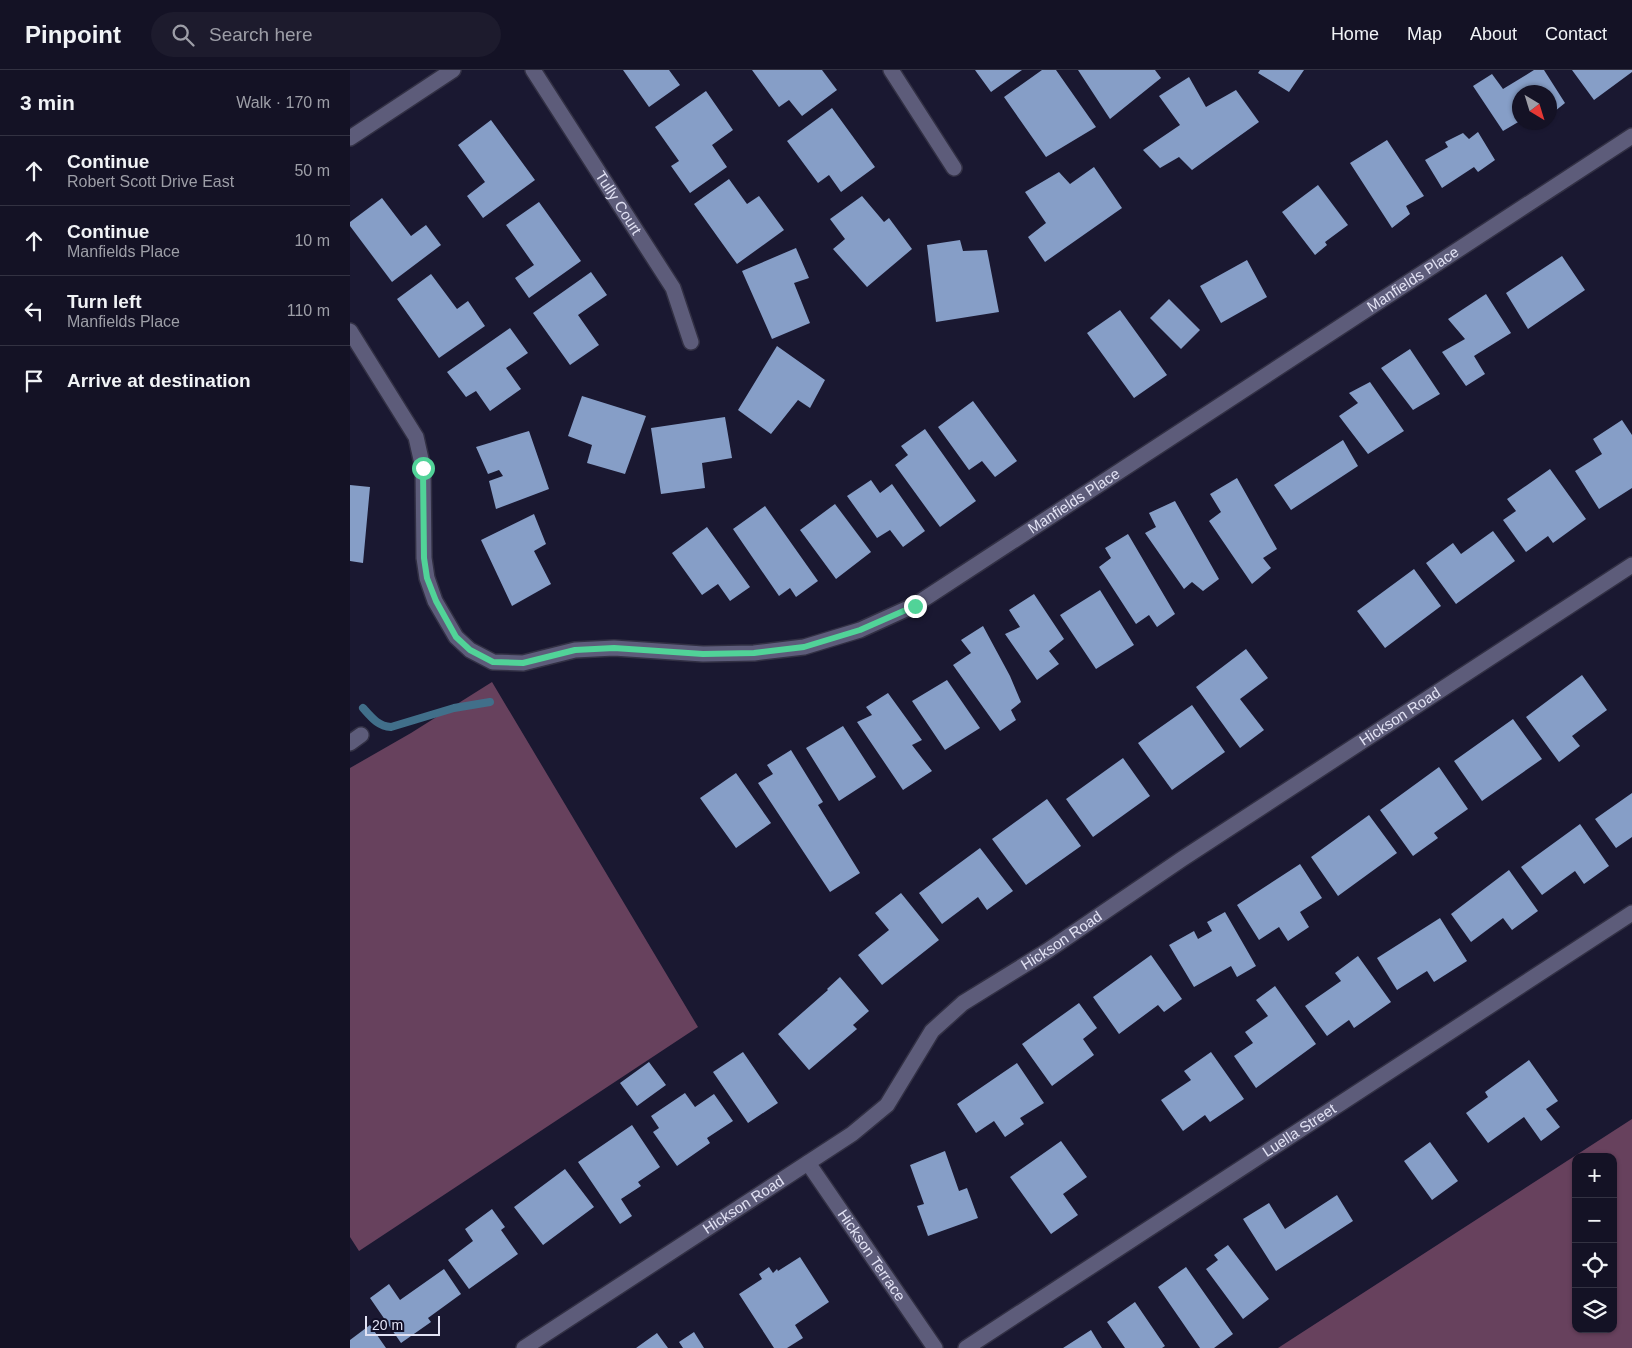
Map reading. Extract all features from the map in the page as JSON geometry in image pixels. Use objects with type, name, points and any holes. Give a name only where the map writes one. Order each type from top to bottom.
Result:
[{"type":"street","points":[[350,138],[453,70]]},
{"type":"street","name":"Tully Court","points":[[532,70],[674,288],[691,342]]},
{"type":"street","points":[[891,70],[954,168]]},
{"type":"street","name":"Manfields Place","points":[[350,331],[416,437],[423,468],[424,558],[427,578],[436,601],[456,637],[470,650],[493,662],[523,663],[575,650],[614,648],[703,654],[754,653],[804,647],[860,630],[915,606],[1632,136]]},
{"type":"street","name":"Hickson Road","points":[[524,1348],[852,1134],[887,1106],[932,1031],[962,1003],[1047,951],[1182,859],[1632,565]]},
{"type":"street","name":"Luella Street","points":[[966,1348],[1632,913]]},
{"type":"street","name":"Hickson Terrace","points":[[808,1163],[936,1348]]},
{"type":"shaded area","points":[[492,682],[698,1027],[359,1251],[350,1237],[350,768],[411,733]]},
{"type":"shaded area","points":[[1632,1119],[1632,1348],[1278,1348],[1572,1158],[1572,1333],[1617,1333],[1617,1153],[1579,1153]]},
{"type":"building","points":[[623,70],[669,70],[680,85],[649,107]]},
{"type":"building","points":[[752,70],[822,70],[837,90],[802,116],[789,100],[779,107]]},
{"type":"building","points":[[975,70],[1022,70],[991,92]]},
{"type":"building","points":[[1042,70],[1056,70],[1096,127],[1046,157],[1004,97]]},
{"type":"building","points":[[1078,70],[1155,70],[1161,78],[1110,119]]},
{"type":"building","points":[[1260,70],[1304,70],[1289,92],[1258,73]]},
{"type":"building","points":[[1534,70],[1544,70],[1554,85],[1512,85],[1512,126],[1503,131],[1473,86],[1492,74],[1503,89]]},
{"type":"building","points":[[1572,70],[1632,70],[1632,72],[1594,100]]},
{"type":"building","points":[[1189,77],[1206,107],[1236,90],[1259,122],[1192,170],[1179,157],[1160,168],[1143,150],[1180,125],[1159,96]]},
{"type":"building","points":[[1557,90],[1565,103],[1557,109]]},
{"type":"building","points":[[706,91],[733,130],[712,145],[727,167],[690,193],[671,166],[679,161],[655,127]]},
{"type":"building","points":[[832,108],[875,167],[841,192],[829,175],[818,183],[787,141]]},
{"type":"building","points":[[491,120],[535,180],[483,218],[467,196],[485,182],[458,145]]},
{"type":"building","points":[[1478,132],[1495,160],[1478,172],[1474,167],[1442,188],[1425,160],[1448,147],[1445,142],[1463,133],[1469,139]]},
{"type":"building","points":[[1387,140],[1424,196],[1406,206],[1410,214],[1392,228],[1350,163]]},
{"type":"building","points":[[1094,167],[1122,208],[1045,262],[1028,237],[1046,223],[1025,192],[1059,172],[1070,184]]},
{"type":"building","points":[[729,179],[747,204],[759,196],[784,230],[737,264],[694,204]]},
{"type":"building","points":[[1318,185],[1348,225],[1325,242],[1327,245],[1315,255],[1282,212]]},
{"type":"building","points":[[862,196],[884,222],[889,218],[912,249],[867,287],[833,249],[845,239],[830,219]]},
{"type":"building","points":[[382,198],[411,236],[426,225],[441,245],[392,282],[350,226],[350,222]]},
{"type":"building","points":[[539,202],[581,261],[529,298],[515,278],[534,265],[506,225]]},
{"type":"building","points":[[960,240],[963,251],[987,250],[999,312],[936,322],[927,245]]},
{"type":"building","points":[[796,248],[809,278],[794,283],[810,323],[772,339],[742,271]]},
{"type":"building","points":[[1562,256],[1585,290],[1528,329],[1506,293]]},
{"type":"building","points":[[1247,260],[1267,297],[1221,323],[1200,286]]},
{"type":"building","points":[[591,272],[607,295],[578,315],[599,345],[570,365],[533,313]]},
{"type":"building","points":[[431,274],[457,309],[468,301],[485,326],[439,358],[397,299]]},
{"type":"building","points":[[1486,294],[1511,333],[1474,356],[1485,374],[1466,386],[1442,352],[1465,339],[1448,319]]},
{"type":"building","points":[[1169,299],[1200,330],[1181,349],[1150,318]]},
{"type":"building","points":[[1120,310],[1167,375],[1134,398],[1087,333]]},
{"type":"building","points":[[510,328],[528,353],[506,368],[521,389],[490,411],[476,391],[466,397],[447,372]]},
{"type":"building","points":[[777,346],[825,380],[810,408],[798,400],[771,434],[738,410]]},
{"type":"building","points":[[1410,349],[1440,394],[1413,410],[1381,368]]},
{"type":"building","points":[[1370,382],[1404,431],[1368,454],[1339,416],[1358,403],[1349,393]]},
{"type":"building","points":[[582,396],[646,416],[625,474],[587,463],[592,445],[568,436]]},
{"type":"building","points":[[973,401],[1017,461],[995,477],[982,461],[969,470],[938,427]]},
{"type":"building","points":[[725,417],[732,458],[702,463],[705,488],[661,494],[651,428]]},
{"type":"building","points":[[1622,420],[1632,435],[1632,488],[1599,509],[1575,471],[1602,454],[1593,439]]},
{"type":"building","points":[[925,429],[976,501],[940,527],[895,465],[908,455],[901,446]]},
{"type":"building","points":[[529,431],[549,489],[496,509],[489,481],[503,476],[499,470],[488,474],[476,447]]},
{"type":"building","points":[[1343,440],[1358,466],[1291,510],[1274,485]]},
{"type":"building","points":[[1550,469],[1586,519],[1553,543],[1548,536],[1526,552],[1503,520],[1516,511],[1507,499]]},
{"type":"building","points":[[1237,478],[1277,549],[1263,558],[1271,568],[1252,584],[1209,521],[1221,512],[1210,494]]},
{"type":"building","points":[[871,480],[880,493],[892,484],[925,531],[903,547],[890,530],[877,538],[847,496]]},
{"type":"building","points":[[350,485],[370,487],[363,563],[350,561]]},
{"type":"building","points":[[1175,501],[1219,579],[1203,591],[1192,582],[1184,589],[1145,533],[1156,527],[1149,513]]},
{"type":"building","points":[[835,504],[871,552],[836,579],[800,530]]},
{"type":"building","points":[[765,506],[818,581],[796,597],[790,588],[779,596],[733,529]]},
{"type":"building","points":[[534,514],[546,544],[534,551],[551,584],[512,606],[481,540]]},
{"type":"building","points":[[707,527],[750,587],[730,601],[718,584],[702,595],[672,553]]},
{"type":"building","points":[[1493,531],[1515,561],[1456,604],[1426,563],[1453,543],[1461,554]]},
{"type":"building","points":[[1128,534],[1175,614],[1157,627],[1149,615],[1136,624],[1099,567],[1111,558],[1105,548]]},
{"type":"building","points":[[1414,569],[1441,606],[1385,648],[1357,611]]},
{"type":"building","points":[[1100,590],[1134,645],[1096,669],[1060,615]]},
{"type":"building","points":[[1034,594],[1064,639],[1049,651],[1059,664],[1037,680],[1005,634],[1020,627],[1009,610]]},
{"type":"building","points":[[983,626],[1010,676],[1021,702],[1011,710],[1016,720],[1000,731],[953,665],[971,653],[961,640]]},
{"type":"building","points":[[1246,649],[1268,678],[1240,699],[1264,730],[1240,748],[1196,687]]},
{"type":"building","points":[[1582,675],[1607,710],[1572,736],[1580,746],[1559,762],[1526,717]]},
{"type":"building","points":[[947,680],[980,728],[945,750],[912,701]]},
{"type":"building","points":[[888,693],[922,740],[912,745],[932,771],[903,790],[857,722],[872,715],[866,707]]},
{"type":"building","points":[[1192,705],[1225,752],[1172,790],[1138,743]]},
{"type":"building","points":[[1513,719],[1542,759],[1482,801],[1454,761]]},
{"type":"building","points":[[843,726],[876,777],[839,801],[806,748]]},
{"type":"building","points":[[791,750],[823,802],[818,805],[860,873],[830,892],[758,783],[773,774],[767,765]]},
{"type":"building","points":[[1123,758],[1150,796],[1093,837],[1066,799]]},
{"type":"building","points":[[1439,767],[1468,809],[1434,833],[1438,838],[1413,856],[1380,810]]},
{"type":"building","points":[[736,773],[771,823],[736,848],[700,798]]},
{"type":"building","points":[[1632,793],[1632,837],[1616,848],[1595,819]]},
{"type":"building","points":[[1047,799],[1081,846],[1026,885],[992,839]]},
{"type":"building","points":[[1369,815],[1397,853],[1338,896],[1311,857]]},
{"type":"building","points":[[1580,824],[1609,866],[1584,884],[1575,871],[1542,895],[1521,867]]},
{"type":"building","points":[[980,848],[1013,891],[987,910],[978,897],[942,924],[919,893]]},
{"type":"building","points":[[1300,864],[1322,898],[1300,912],[1309,927],[1288,941],[1279,927],[1259,940],[1237,905]]},
{"type":"building","points":[[1509,870],[1538,911],[1512,930],[1503,918],[1471,942],[1451,914]]},
{"type":"building","points":[[901,893],[939,940],[882,985],[858,955],[889,930],[875,913]]},
{"type":"building","points":[[1225,912],[1256,966],[1237,977],[1231,966],[1194,987],[1169,945],[1194,931],[1198,939],[1212,931],[1207,922]]},
{"type":"building","points":[[1440,918],[1467,961],[1434,982],[1427,971],[1397,990],[1377,958]]},
{"type":"building","points":[[1151,955],[1182,999],[1164,1012],[1158,1005],[1119,1034],[1093,997]]},
{"type":"building","points":[[1358,956],[1391,1002],[1354,1028],[1349,1020],[1327,1036],[1305,1006],[1341,981],[1335,973]]},
{"type":"building","points":[[840,977],[869,1011],[853,1025],[857,1029],[809,1070],[778,1034]]},
{"type":"building","points":[[1275,986],[1316,1044],[1256,1088],[1234,1056],[1253,1043],[1245,1032],[1268,1016],[1256,1000]]},
{"type":"building","points":[[1079,1003],[1097,1028],[1083,1039],[1094,1055],[1052,1086],[1022,1044]]},
{"type":"building","points":[[743,1052],[778,1103],[748,1123],[713,1072]]},
{"type":"building","points":[[1211,1052],[1244,1099],[1210,1122],[1205,1115],[1183,1131],[1161,1100],[1191,1080],[1184,1071]]},
{"type":"building","points":[[1529,1060],[1558,1101],[1546,1109],[1560,1127],[1541,1141],[1524,1117],[1488,1143],[1466,1113],[1488,1097],[1485,1092]]},
{"type":"building","points":[[649,1062],[666,1085],[637,1106],[620,1083]]},
{"type":"building","points":[[1017,1063],[1044,1103],[1020,1118],[1024,1124],[1005,1137],[994,1121],[976,1133],[957,1104]]},
{"type":"building","points":[[685,1093],[695,1107],[714,1094],[733,1121],[707,1138],[710,1143],[677,1166],[653,1132],[659,1128],[651,1116]]},
{"type":"building","points":[[632,1125],[660,1167],[638,1182],[641,1186],[621,1199],[632,1216],[620,1224],[578,1162]]},
{"type":"building","points":[[1061,1141],[1087,1177],[1063,1194],[1078,1215],[1051,1234],[1010,1177]]},
{"type":"building","points":[[1430,1142],[1458,1181],[1432,1200],[1404,1161]]},
{"type":"building","points":[[945,1151],[959,1191],[967,1188],[978,1218],[928,1236],[917,1206],[924,1204],[910,1165]]},
{"type":"building","points":[[565,1169],[594,1207],[543,1245],[514,1207]]},
{"type":"building","points":[[1337,1195],[1353,1221],[1276,1271],[1243,1219],[1269,1203],[1285,1229]]},
{"type":"building","points":[[492,1209],[505,1227],[501,1230],[518,1254],[469,1289],[448,1260],[473,1241],[465,1229]]},
{"type":"building","points":[[1228,1245],[1269,1299],[1243,1319],[1206,1269],[1218,1260],[1214,1255]]},
{"type":"building","points":[[800,1257],[829,1302],[795,1325],[803,1338],[787,1348],[774,1348],[739,1294],[762,1279],[759,1274],[769,1267],[773,1273]]},
{"type":"building","points":[[1186,1267],[1233,1334],[1214,1348],[1200,1348],[1158,1287]]},
{"type":"building","points":[[444,1269],[461,1294],[428,1318],[431,1322],[401,1343],[370,1298],[389,1284],[400,1300]]},
{"type":"building","points":[[1135,1302],[1165,1346],[1162,1348],[1125,1348],[1107,1322]]},
{"type":"building","points":[[370,1325],[386,1348],[350,1348],[350,1340]]},
{"type":"building","points":[[1091,1330],[1102,1348],[1063,1348]]},
{"type":"building","points":[[694,1332],[704,1348],[683,1348],[679,1342]]},
{"type":"building","points":[[657,1333],[668,1348],[636,1348]]},
{"type":"waterway","points":[[363,708],[379,723],[391,727],[454,708],[490,702]]},
{"type":"route","points":[[423,468],[424,558],[427,578],[436,601],[456,637],[470,650],[493,662],[523,663],[575,650],[614,648],[703,654],[754,653],[804,647],[860,630],[915,606]]}]
